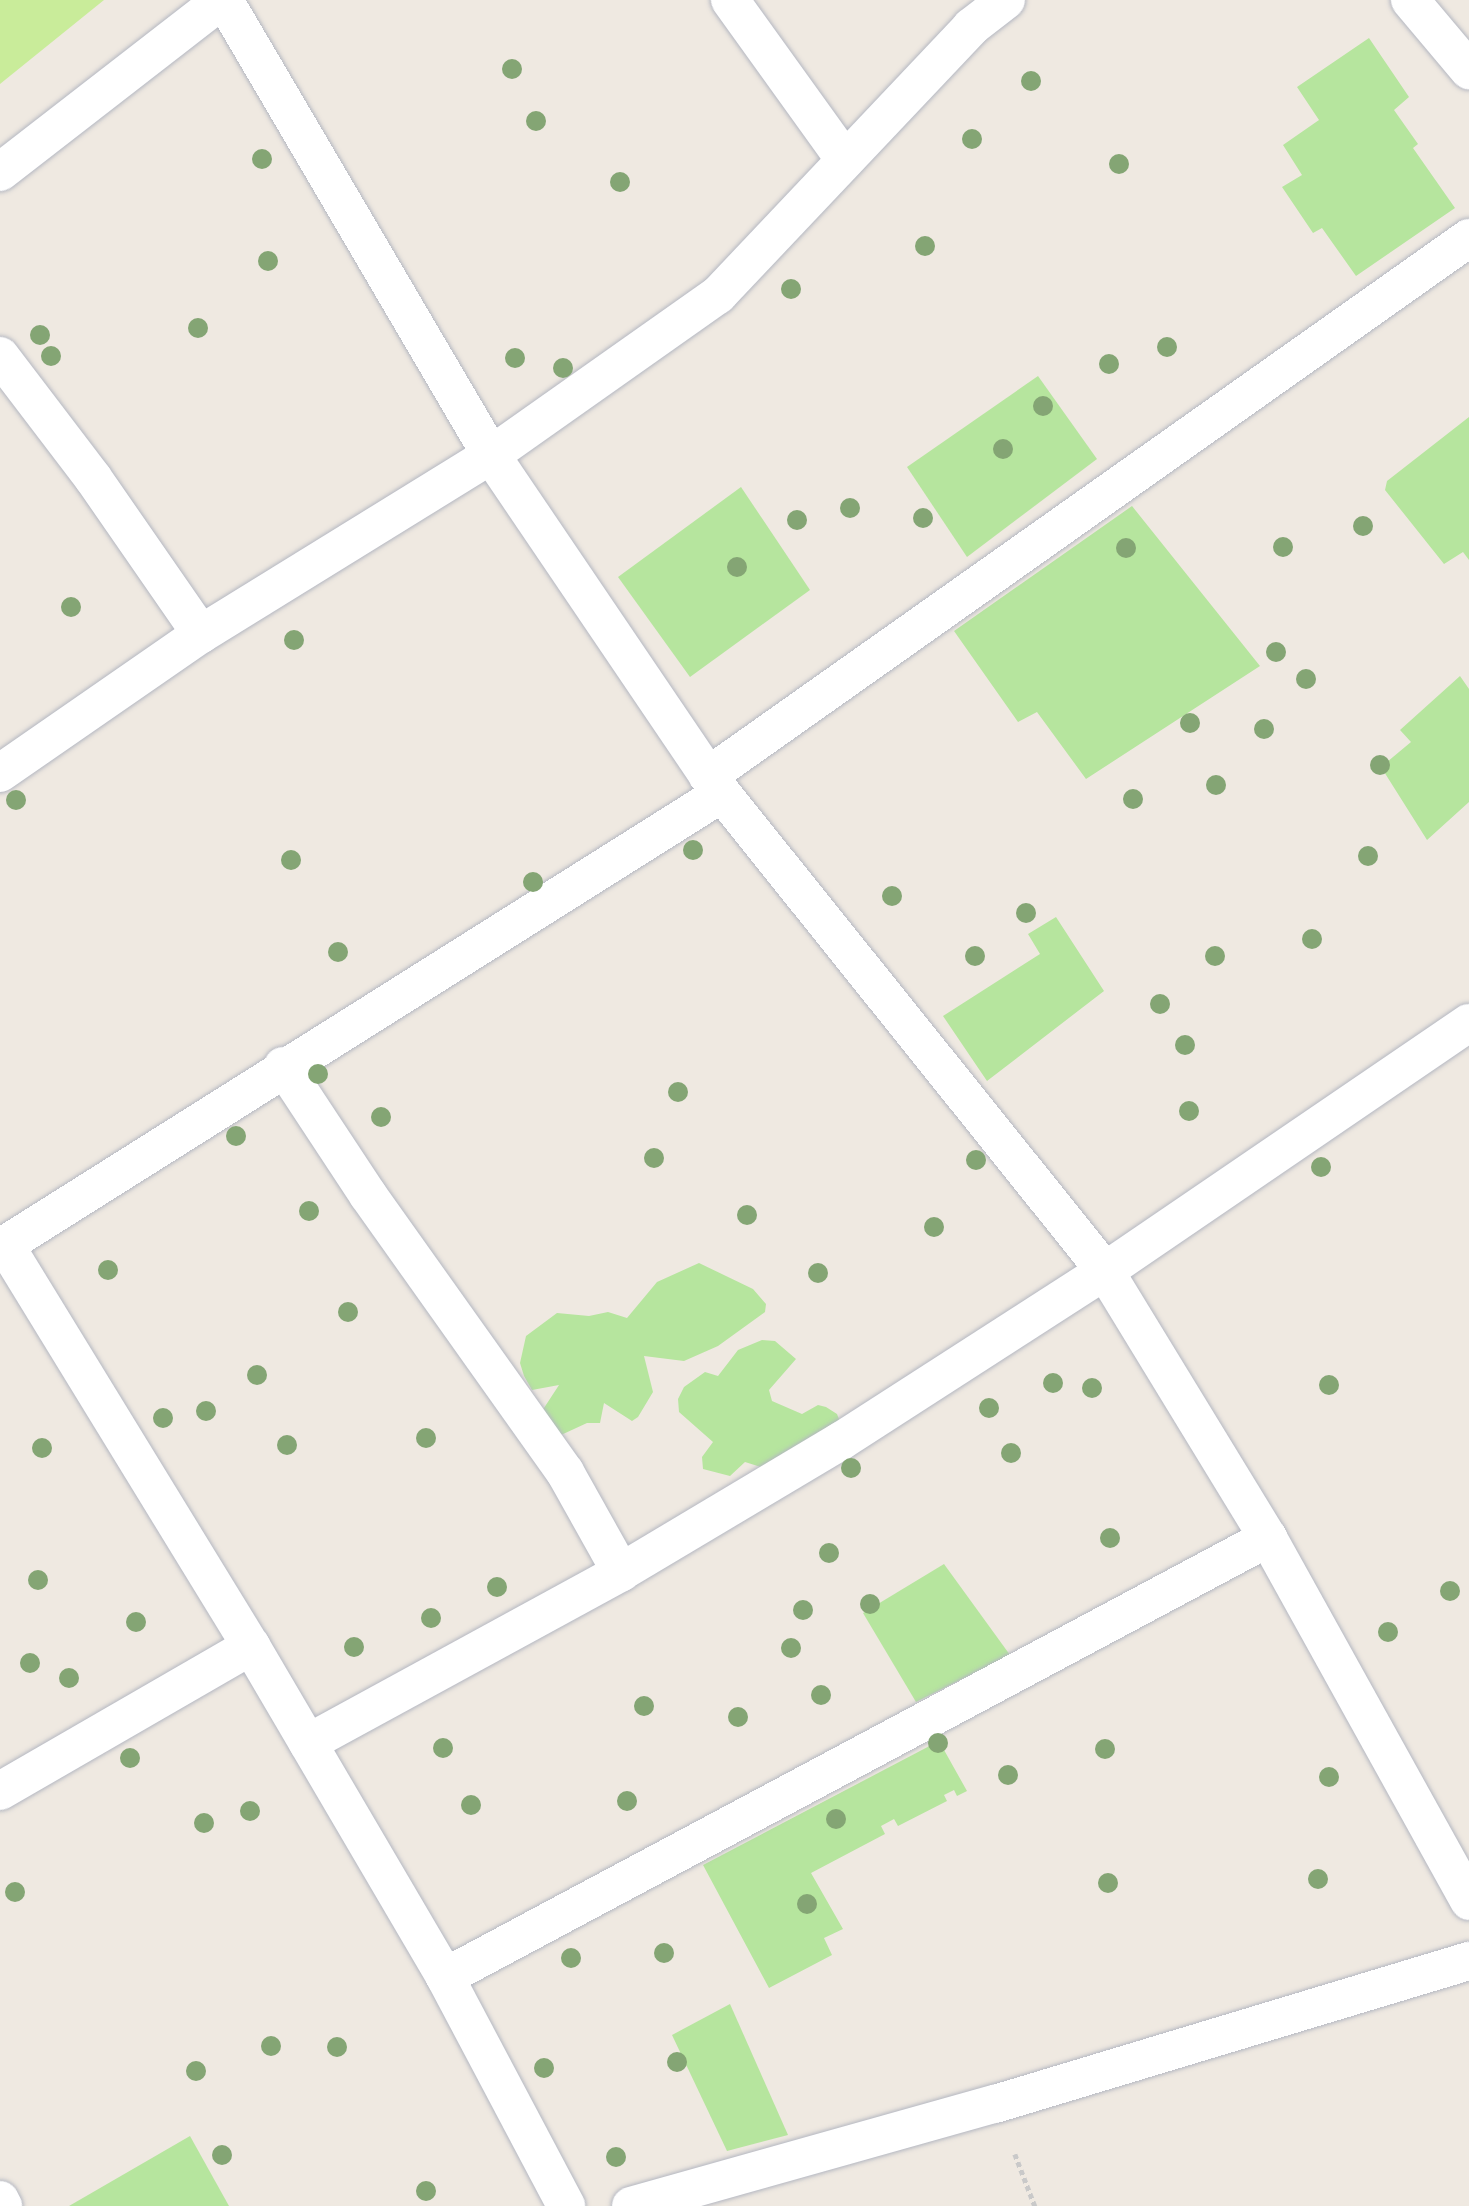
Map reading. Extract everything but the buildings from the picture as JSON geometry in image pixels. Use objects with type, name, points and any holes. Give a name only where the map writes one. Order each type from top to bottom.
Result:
[{"type":"street","points":[[0,172],[223,0],[491,455],[714,785],[1105,1271],[1268,1538],[1469,1902]]},
{"type":"street","points":[[730,0],[845,160]]},
{"type":"street","points":[[0,773],[201,634],[491,455],[718,295],[971,27],[1006,0]]},
{"type":"street","points":[[1410,0],[1469,71]]},
{"type":"street","points":[[566,2206],[445,1977],[308,1743],[251,1646],[2,1246],[283,1066],[517,925],[1469,238]]},
{"type":"street","points":[[0,356],[93,478],[201,634]]},
{"type":"street","points":[[308,1743],[621,1572],[841,1441],[1105,1271],[1469,1023]]},
{"type":"street","points":[[283,1066],[368,1195],[565,1472],[621,1572]]},
{"type":"street","points":[[445,1977],[1268,1538]]},
{"type":"street","points":[[0,1791],[251,1646]]},
{"type":"street","points":[[631,2206],[995,2104],[1469,1961]]},
{"type":"street","points":[[0,2200],[4,2206]]},
{"type":"path","points":[[1015,2154],[1035,2206]]},
{"type":"green space","points":[[0,0],[104,0],[0,84]]},
{"type":"green space","points":[[1369,38],[1409,97],[1394,110],[1418,144],[1413,148],[1455,208],[1356,276],[1322,228],[1313,233],[1282,187],[1302,175],[1283,145],[1319,120],[1297,87]]},
{"type":"green space","points":[[1038,376],[1097,459],[967,557],[907,467]]},
{"type":"green space","points":[[1469,417],[1469,560],[1463,552],[1444,564],[1385,490],[1387,481]]},
{"type":"green space","points":[[741,487],[810,590],[690,677],[618,577]]},
{"type":"green space","points":[[1132,506],[1260,666],[1086,779],[1037,712],[1018,722],[954,631]]},
{"type":"green space","points":[[1460,676],[1469,689],[1469,802],[1427,840],[1381,767],[1411,742],[1400,730]]},
{"type":"green space","points":[[1056,917],[1104,991],[987,1081],[943,1016],[1040,954],[1028,934]]},
{"type":"green space","points":[[699,1263],[753,1289],[766,1304],[765,1312],[718,1346],[684,1361],[644,1356],[653,1392],[638,1417],[632,1421],[604,1403],[600,1423],[587,1423],[561,1435],[542,1411],[559,1385],[532,1390],[524,1376],[520,1363],[526,1336],[557,1313],[589,1316],[608,1312],[627,1318],[657,1282]]},
{"type":"green space","points":[[762,1340],[775,1341],[796,1359],[769,1390],[772,1401],[802,1414],[818,1405],[826,1407],[837,1414],[842,1427],[764,1468],[745,1462],[730,1476],[703,1469],[702,1457],[713,1442],[679,1412],[678,1399],[684,1387],[705,1372],[718,1376],[738,1350]]},
{"type":"green space","points":[[944,1564],[1010,1655],[916,1702],[863,1613]]},
{"type":"green space","points":[[939,1741],[967,1791],[957,1796],[954,1790],[944,1795],[947,1801],[898,1826],[894,1819],[881,1826],[885,1834],[811,1873],[843,1929],[824,1938],[832,1955],[769,1988],[703,1865]]},
{"type":"green space","points":[[730,2004],[788,2135],[727,2151],[672,2035]]},
{"type":"green space","points":[[190,2136],[229,2206],[69,2206]]}]
